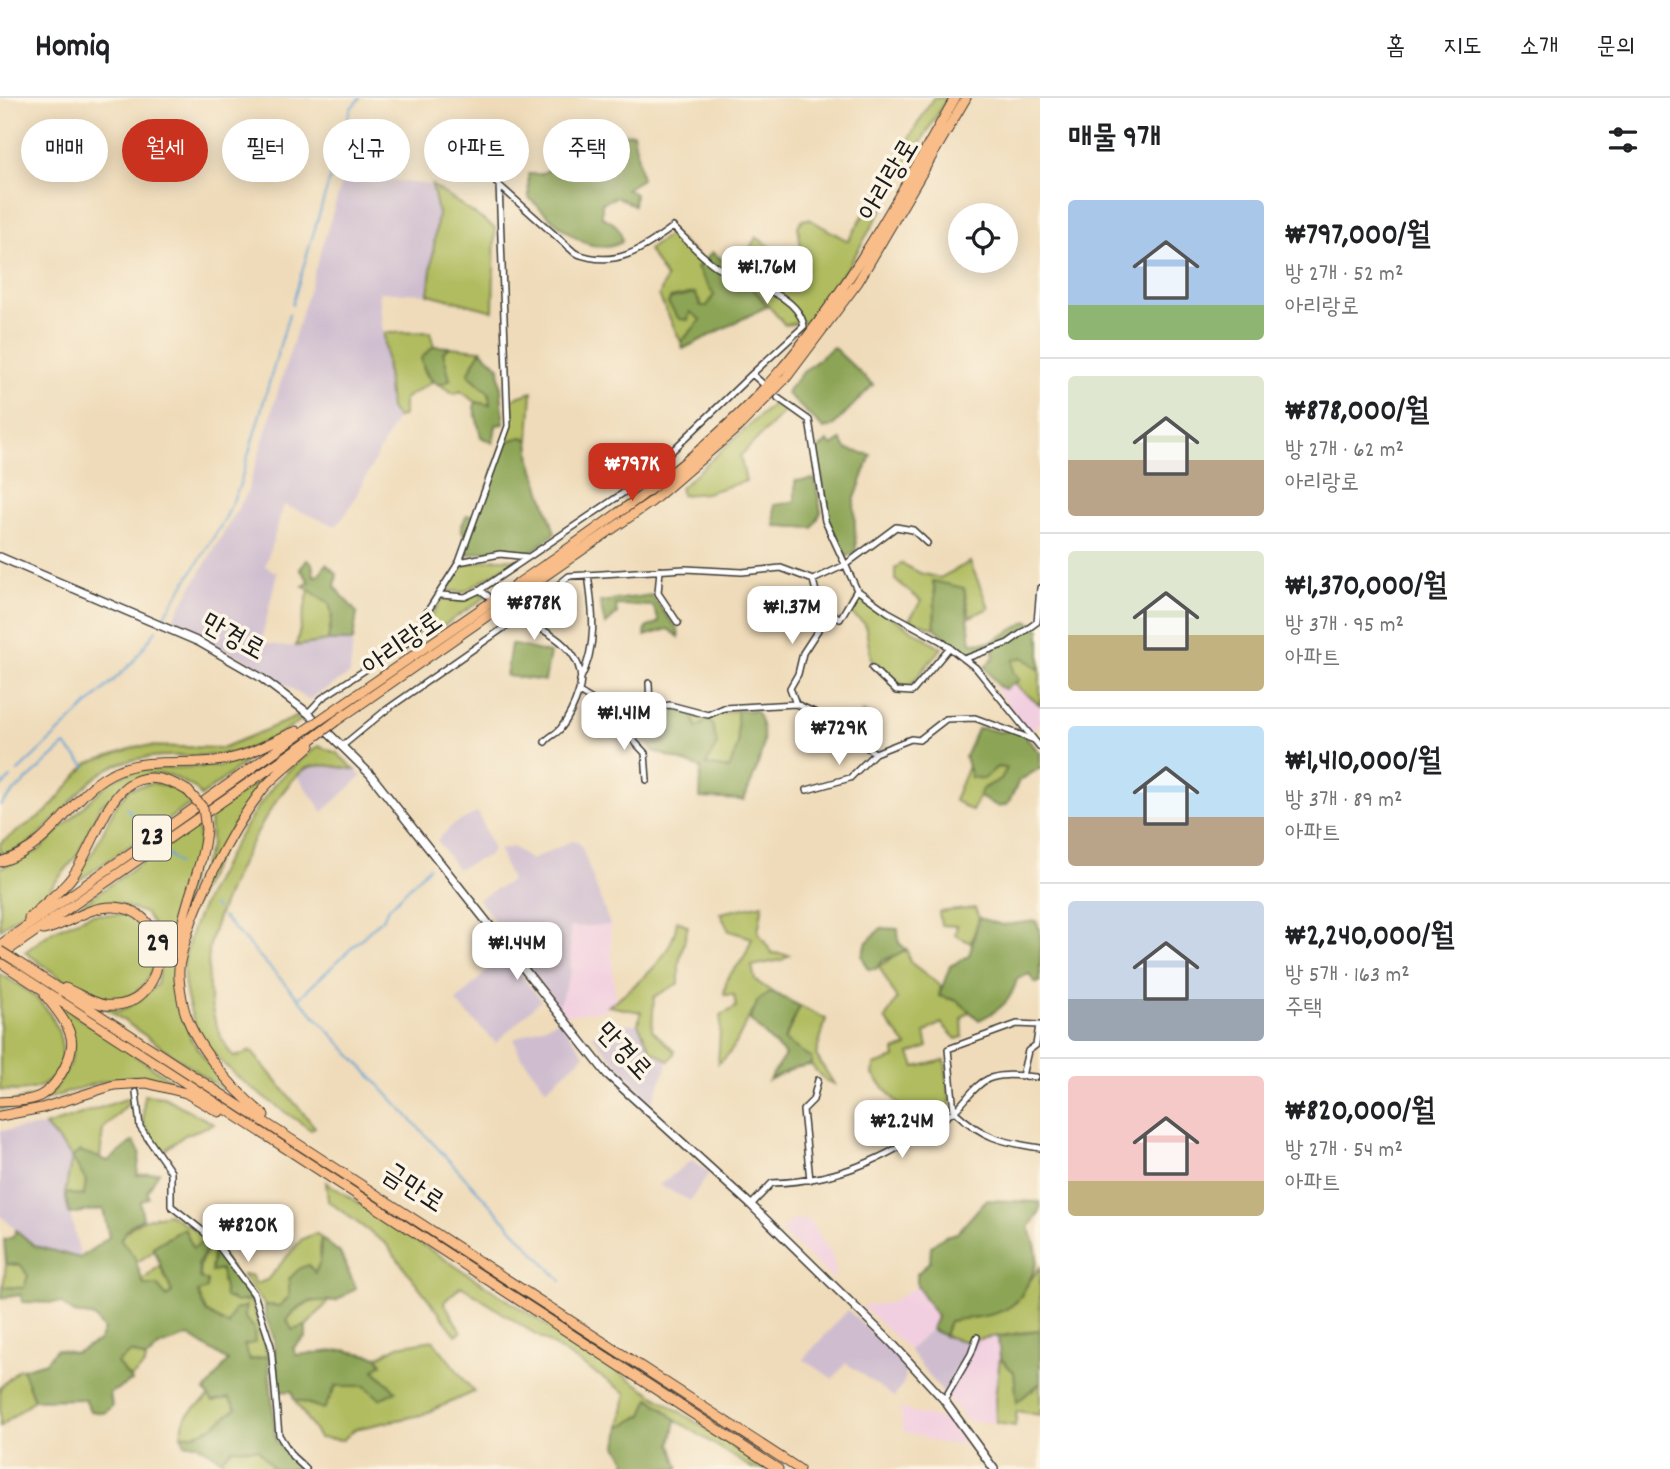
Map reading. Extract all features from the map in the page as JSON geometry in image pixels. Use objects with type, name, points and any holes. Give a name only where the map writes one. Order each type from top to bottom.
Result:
[{"type":"highway","name":"아리랑로","points":[[0,953],[645,495],[739,414],[776,375],[824,315],[870,246],[955,98]]},
{"type":"highway","name":"아리랑로","points":[[333,717],[651,502],[738,428],[786,378],[858,282],[966,98]]},
{"type":"highway","points":[[0,862],[27,851],[42,841],[57,828],[85,794],[116,771],[147,763],[220,761],[248,755],[296,731],[306,736],[310,746],[271,780],[247,815],[206,886],[179,965]]},
{"type":"highway","points":[[33,927],[29,918],[71,878],[117,792],[132,781],[145,778],[169,780],[188,791],[203,808],[206,829],[204,851],[178,931],[182,1003],[203,1049],[239,1095],[276,1124],[275,1128]]},
{"type":"highway","name":"29","points":[[33,927],[46,931],[71,917],[113,907],[128,909],[147,922],[157,939],[160,952],[153,982],[130,1001],[103,1005],[65,988],[61,991]]},
{"type":"highway","name":"아리랑로","points":[[0,945],[33,927]]},
{"type":"highway","name":"금만로","points":[[0,953],[275,1128],[799,1469]]},
{"type":"highway","name":"금만로","points":[[3,964],[778,1469]]},
{"type":"highway","points":[[0,1102],[43,1095],[58,1079],[69,1059],[72,1038],[62,1019],[39,988]]},
{"type":"highway","points":[[0,1116],[42,1108],[114,1086],[146,1083],[186,1093],[229,1117],[232,1114]]},
{"type":"street","points":[[441,595],[465,597],[480,590],[641,481],[803,326],[801,314],[791,303],[720,269],[673,227],[624,258],[592,260],[575,253],[497,182]]},
{"type":"street","points":[[308,713],[322,698],[408,642],[441,595],[459,562],[508,426],[499,184]]},
{"type":"street","points":[[752,374],[762,383]]},
{"type":"street","points":[[778,398],[808,420],[825,521],[858,590],[950,647],[976,668],[1040,747]]},
{"type":"street","points":[[341,747],[386,710],[514,620],[569,576],[660,570],[742,572],[781,568],[813,580],[845,565],[896,527],[913,530],[927,543]]},
{"type":"street","points":[[459,562],[500,554],[530,557]]},
{"type":"street","name":"만경로","points":[[0,557],[199,642],[260,677],[308,713],[370,774],[607,1074],[751,1205],[891,1342],[944,1400],[994,1469]]},
{"type":"street","points":[[660,570],[657,593],[678,623]]},
{"type":"street","points":[[580,680],[595,628],[588,574]]},
{"type":"street","points":[[796,704],[790,688],[798,674],[803,653],[818,630],[818,602],[813,580]]},
{"type":"street","points":[[964,659],[1008,643],[1037,622],[1040,588]]},
{"type":"street","points":[[480,590],[488,596]]},
{"type":"street","points":[[818,602],[840,619],[858,590]]},
{"type":"street","points":[[501,615],[504,620],[514,620],[564,640],[573,657],[580,680],[579,692],[559,731],[545,742]]},
{"type":"street","points":[[872,668],[896,691],[912,692],[950,647]]},
{"type":"street","points":[[649,683],[649,709]]},
{"type":"street","points":[[579,692],[632,724]]},
{"type":"street","points":[[646,780],[645,753],[630,737],[632,724],[642,710],[670,705],[708,715],[724,708],[796,704],[816,713],[875,753]]},
{"type":"street","points":[[807,790],[850,778],[875,753],[911,740],[919,740],[946,719],[975,718],[1034,740]]},
{"type":"street","points":[[1022,1076],[1028,1051],[1036,1045],[1039,1025],[1017,1024],[948,1049],[954,1111],[972,1127],[996,1141],[1040,1148]]},
{"type":"street","points":[[751,1205],[772,1183],[810,1180],[861,1168],[954,1111],[986,1080],[1004,1075],[1035,1076]]},
{"type":"street","points":[[810,1180],[803,1110],[813,1100],[818,1080]]},
{"type":"street","points":[[136,1092],[140,1128],[171,1172],[171,1206],[214,1240],[254,1294],[271,1346],[279,1435],[292,1456],[306,1469]]},
{"type":"street","points":[[944,1400],[971,1354],[977,1337]]},
{"type":"shaded area","points":[[342,182],[406,182],[432,185],[438,213],[428,294],[379,292],[390,409],[397,418],[347,513],[336,526],[284,505],[265,566],[277,573],[261,642],[286,647],[328,641],[353,641],[350,674],[308,700],[256,664],[170,624],[247,493]]},
{"type":"shaded area","points":[[1015,685],[1040,705],[1040,722],[1030,732],[996,690],[998,686],[1005,689]]},
{"type":"shaded area","points":[[311,765],[355,770],[362,776],[323,812],[296,774]]},
{"type":"shaded area","points":[[478,812],[493,850],[490,855],[457,869],[437,840],[454,824]]},
{"type":"shaded area","points":[[574,840],[581,845],[610,925],[570,927],[571,972],[558,1006],[478,899],[511,881],[499,850],[513,847],[531,860]]},
{"type":"shaded area","points":[[610,925],[615,1001],[604,1010],[567,1015],[558,1006],[571,972],[570,927]]},
{"type":"shaded area","points":[[504,953],[541,1000],[496,1043],[456,1002]]},
{"type":"shaded area","points":[[559,1020],[585,1055],[546,1089],[519,1053],[514,1039]]},
{"type":"shaded area","points":[[617,1023],[638,1024],[651,1050],[669,1061],[652,1102],[591,1035],[613,1031]]},
{"type":"shaded area","points":[[45,1126],[72,1157],[65,1193],[81,1258],[35,1246],[0,1215],[0,1131]]},
{"type":"shaded area","points":[[692,1160],[709,1173],[690,1201],[659,1185]]},
{"type":"shaded area","points":[[795,1219],[810,1221],[832,1255],[836,1272],[833,1279],[780,1231]]},
{"type":"shaded area","points":[[917,1286],[937,1317],[931,1329],[909,1350],[862,1306],[890,1303]]},
{"type":"shaded area","points":[[848,1310],[905,1365],[904,1382],[894,1397],[846,1363],[833,1379],[803,1359]]},
{"type":"shaded area","points":[[931,1329],[939,1335],[964,1341],[980,1338],[947,1398],[909,1350]]},
{"type":"shaded area","points":[[998,1337],[1000,1358],[995,1397],[996,1423],[968,1421],[947,1398],[980,1338]]},
{"type":"shaded area","points":[[900,1408],[949,1422],[965,1444],[942,1444],[903,1431]]},
{"type":"green space","points":[[933,98],[947,98],[850,264],[807,322],[785,325],[738,271],[756,237],[804,269],[798,226],[802,220],[809,219],[848,241]]},
{"type":"green space","points":[[630,133],[633,133],[642,179],[626,189],[635,194],[634,205],[616,197],[602,203],[602,217],[616,226],[622,242],[596,246],[584,242],[560,227],[529,198],[529,174],[543,173],[543,182],[630,182]]},
{"type":"green space","points":[[432,185],[495,228],[493,311],[428,294],[438,213]]},
{"type":"green space","points":[[671,233],[704,261],[697,268],[714,295],[707,307],[702,306],[695,293],[671,298],[702,320],[681,342],[659,296],[666,278],[648,250]]},
{"type":"green space","points":[[712,252],[738,271],[768,306],[683,349],[681,342],[701,320],[690,312],[688,320],[679,319],[668,303],[671,298],[695,293],[701,306],[707,306],[714,295],[697,268]]},
{"type":"green space","points":[[430,332],[434,346],[426,355],[423,370],[432,382],[404,399],[404,415],[397,418],[390,409],[384,333]]},
{"type":"green space","points":[[434,346],[450,347],[443,352],[450,380],[440,385],[427,375],[421,358]]},
{"type":"green space","points":[[450,347],[481,350],[472,364],[489,393],[491,405],[476,402],[460,391],[455,394],[440,385],[450,380],[443,352]]},
{"type":"green space","points":[[833,347],[873,385],[833,426],[824,429],[786,393],[801,374]]},
{"type":"green space","points":[[481,350],[499,367],[504,424],[496,425],[493,443],[481,437],[474,407],[476,402],[490,405],[489,393],[468,374]]},
{"type":"green space","points":[[532,392],[529,440],[522,437],[504,442],[511,422],[511,399]]},
{"type":"green space","points":[[776,401],[786,410],[740,456],[746,481],[706,493],[682,495],[680,488]]},
{"type":"green space","points":[[522,437],[529,440],[531,460],[555,533],[528,554],[499,549],[466,555],[468,547],[461,527],[467,515],[476,516],[481,507],[504,442]]},
{"type":"green space","points":[[841,440],[846,449],[871,455],[854,501],[856,551],[846,557],[828,520],[817,451],[827,441],[832,446]]},
{"type":"green space","points":[[815,479],[821,512],[813,528],[775,526],[774,505],[795,502],[795,481]]},
{"type":"green space","points":[[496,559],[517,559],[464,592],[447,591],[462,565]]},
{"type":"green space","points":[[307,560],[312,563],[314,576],[319,575],[326,564],[337,574],[335,587],[357,613],[353,641],[328,641],[332,615],[329,603],[303,586],[310,582],[300,569]]},
{"type":"green space","points":[[970,562],[989,608],[970,617],[964,588],[933,582],[935,628],[909,620],[921,601],[895,580],[895,569],[901,563],[920,573],[940,578]]},
{"type":"green space","points":[[933,581],[964,588],[971,643],[991,642],[1028,621],[1040,630],[1040,670],[1023,657],[1013,660],[1013,672],[1019,680],[1005,689],[998,686],[985,667],[994,657],[992,646],[965,654],[935,628]]},
{"type":"green space","points":[[309,590],[329,602],[332,615],[328,641],[296,646]]},
{"type":"green space","points":[[480,593],[486,597],[373,673],[374,668],[421,633],[442,598],[461,601]]},
{"type":"green space","points":[[651,595],[678,630],[679,637],[668,629],[645,636],[646,628],[659,622],[653,606],[616,605],[617,614],[605,625],[600,602]]},
{"type":"green space","points":[[858,597],[942,648],[907,689],[871,659],[865,624],[850,613]]},
{"type":"green space","points":[[511,644],[550,653],[545,681],[506,676]]},
{"type":"green space","points":[[1023,657],[1040,670],[1040,705],[1015,685],[1019,680],[1013,672],[1013,660]]},
{"type":"green space","points":[[667,708],[671,733],[662,741],[646,743],[632,733],[647,712]]},
{"type":"green space","points":[[667,708],[691,713],[697,728],[706,721],[712,723],[717,744],[706,765],[729,769],[738,745],[737,710],[756,711],[761,721],[763,744],[744,800],[700,798],[701,768],[653,751],[649,745],[663,743],[671,733]]},
{"type":"green space","points":[[737,710],[738,745],[730,769],[706,766],[691,713],[707,717]]},
{"type":"green space","points":[[863,711],[880,721],[868,744],[852,732]]},
{"type":"green space","points":[[299,716],[303,719],[245,750],[138,759],[108,769],[81,791],[32,841],[0,856],[0,843],[46,812],[88,763],[139,746],[222,748]]},
{"type":"green space","points":[[1018,728],[1040,753],[1040,768],[1019,781],[1008,804],[999,807],[979,797],[982,789],[1001,779],[1007,768],[997,767],[984,779],[971,777],[965,757],[977,729],[1000,732]]},
{"type":"green space","points":[[318,746],[337,753],[355,770],[324,765],[312,766],[293,779],[262,823],[233,880],[213,932],[208,963],[215,1021],[226,1047],[234,1057],[251,1051],[315,1127],[311,1130],[243,1081],[207,1046],[197,1030],[190,1007],[184,965],[195,923],[218,874],[246,826],[276,783]]},
{"type":"green space","points":[[250,759],[201,796],[195,788],[170,775],[150,774],[101,805],[77,856],[43,897],[0,929],[0,868],[38,851],[112,779],[139,769],[218,766]]},
{"type":"green space","points":[[968,766],[971,777],[998,767],[1007,768],[1001,779],[982,790],[972,811],[954,800]]},
{"type":"green space","points":[[270,773],[234,824],[194,905],[181,923],[211,844],[210,815]]},
{"type":"green space","points":[[153,783],[173,787],[192,803],[62,892],[93,852],[116,805],[129,789]]},
{"type":"green space","points":[[198,824],[199,844],[174,937],[177,994],[191,1039],[222,1083],[222,1089],[97,1002],[120,1011],[140,1000],[157,984],[163,954],[160,935],[145,913],[113,902],[75,909]]},
{"type":"green space","points":[[763,904],[758,932],[772,953],[789,955],[782,960],[752,966],[755,980],[772,992],[755,1008],[733,1048],[718,1063],[721,1015],[736,1007],[734,995],[724,995],[726,983],[745,955],[752,938],[729,931],[720,913]]},
{"type":"green space","points":[[975,908],[979,918],[971,943],[955,935],[957,926],[941,925],[939,912]]},
{"type":"green space","points":[[92,914],[131,915],[143,927],[154,945],[153,968],[141,988],[132,995],[110,1000],[87,993],[65,981],[25,952],[54,930]]},
{"type":"green space","points":[[979,918],[1003,925],[1036,921],[1040,930],[1040,982],[1036,983],[1029,974],[1017,979],[1004,1004],[979,1020],[958,1001],[939,996],[950,966],[969,956]]},
{"type":"green space","points":[[677,920],[688,926],[679,963],[679,983],[654,997],[652,1030],[675,1052],[669,1061],[651,1050],[638,1024],[641,1012],[608,1006],[642,979],[661,959],[669,947]]},
{"type":"green space","points":[[881,928],[898,929],[899,943],[907,950],[882,961],[876,969],[868,969],[862,956],[867,942]]},
{"type":"green space","points":[[907,950],[910,962],[941,986],[939,996],[958,1001],[970,1011],[962,1018],[963,1037],[956,1039],[941,1023],[925,1033],[928,1047],[910,1054],[915,1067],[945,1060],[951,1106],[908,1137],[898,1104],[873,1075],[874,1065],[895,1058],[894,1051],[907,1046],[885,1019],[897,999],[879,966]]},
{"type":"green space","points":[[0,974],[36,998],[49,1013],[61,1040],[60,1066],[54,1077],[43,1085],[24,1091],[0,1090]]},
{"type":"green space","points":[[772,992],[800,1006],[784,1040],[811,1058],[811,1065],[795,1068],[769,1080],[785,1055],[750,1020],[758,1000]]},
{"type":"green space","points":[[57,1003],[177,1084],[148,1076],[121,1078],[18,1107],[0,1109],[0,1105],[54,1091],[69,1066],[72,1039]]},
{"type":"green space","points":[[800,1006],[826,1019],[816,1055],[834,1084],[824,1080],[811,1065],[811,1058],[784,1041]]},
{"type":"green space","points":[[144,1095],[164,1097],[214,1124],[185,1135],[161,1153],[143,1122]]},
{"type":"green space","points":[[129,1098],[130,1102],[103,1129],[100,1159],[80,1151],[86,1181],[84,1196],[65,1193],[72,1157],[45,1126]]},
{"type":"green space","points":[[133,1141],[140,1152],[137,1175],[159,1172],[147,1192],[149,1197],[140,1202],[143,1218],[129,1227],[121,1240],[134,1256],[144,1285],[157,1285],[167,1297],[172,1292],[153,1247],[184,1228],[193,1248],[208,1238],[215,1245],[251,1300],[237,1302],[225,1297],[221,1270],[211,1272],[214,1245],[209,1246],[198,1264],[200,1278],[207,1281],[207,1289],[198,1292],[206,1312],[228,1325],[234,1310],[246,1306],[244,1317],[254,1328],[255,1343],[244,1345],[250,1360],[268,1356],[276,1441],[303,1469],[274,1469],[258,1449],[233,1448],[221,1459],[197,1444],[185,1444],[181,1435],[204,1431],[236,1408],[229,1398],[213,1402],[205,1391],[228,1361],[189,1336],[160,1346],[146,1359],[132,1352],[117,1363],[132,1381],[110,1393],[112,1406],[104,1413],[90,1411],[85,1399],[34,1400],[22,1369],[46,1362],[56,1349],[75,1353],[99,1341],[104,1330],[94,1317],[74,1313],[61,1303],[22,1302],[21,1295],[1,1298],[3,1287],[24,1288],[28,1276],[21,1265],[6,1264],[4,1240],[13,1237],[16,1230],[35,1246],[80,1258],[109,1237],[103,1209],[69,1214],[65,1193],[84,1196],[86,1181],[72,1157],[80,1151],[108,1161]]},
{"type":"green space","points":[[326,1182],[768,1469],[753,1469],[676,1420],[651,1399],[643,1415],[620,1427],[626,1393],[461,1286],[444,1302],[461,1332],[456,1335],[386,1244],[328,1201]]},
{"type":"green space","points":[[986,1200],[1040,1202],[1040,1211],[1029,1227],[1037,1251],[1036,1264],[1021,1296],[1010,1307],[985,1316],[949,1321],[944,1336],[931,1329],[937,1317],[917,1286],[917,1274],[930,1261],[931,1246],[945,1236],[957,1233]]},
{"type":"green space","points":[[169,1214],[208,1238],[193,1248],[184,1228],[154,1246],[155,1250],[136,1263],[120,1240],[130,1228],[141,1221]]},
{"type":"green space","points":[[316,1233],[321,1238],[320,1262],[315,1273],[289,1279],[289,1297],[279,1306],[265,1305],[242,1275],[251,1275],[256,1284],[267,1280],[302,1239]]},
{"type":"green space","points":[[321,1238],[340,1253],[356,1288],[336,1301],[312,1301],[299,1306],[287,1320],[292,1330],[306,1326],[306,1337],[293,1348],[296,1355],[344,1350],[378,1357],[382,1364],[374,1370],[396,1391],[380,1399],[365,1386],[336,1386],[324,1409],[294,1399],[292,1391],[278,1392],[274,1338],[265,1315],[265,1305],[279,1306],[289,1297],[289,1279],[300,1268],[309,1265],[315,1273],[320,1262]]},
{"type":"green space","points":[[215,1245],[211,1272],[222,1270],[222,1282],[237,1301],[251,1300],[268,1356],[250,1360],[244,1345],[229,1325],[206,1312],[197,1292],[207,1289],[201,1278],[200,1268],[209,1246]]},
{"type":"green space","points":[[6,1264],[21,1265],[28,1276],[24,1288],[3,1287]]},
{"type":"green space","points":[[160,1265],[172,1292],[167,1298],[144,1285],[142,1281]]},
{"type":"green space","points":[[1040,1267],[1040,1330],[964,1341],[944,1336],[949,1321],[965,1318],[1021,1293]]},
{"type":"green space","points":[[330,1300],[306,1326],[292,1330],[287,1320],[296,1311],[311,1302]]},
{"type":"green space","points":[[1040,1330],[1040,1383],[1017,1402],[1014,1372],[1000,1358],[998,1337]]},
{"type":"green space","points":[[433,1340],[474,1392],[421,1415],[355,1429],[343,1440],[319,1438],[294,1399],[324,1409],[336,1386],[365,1386],[374,1369],[382,1364],[378,1357],[398,1346]]},
{"type":"green space","points":[[132,1351],[146,1359],[145,1365],[130,1379],[117,1363]]},
{"type":"green space","points":[[1000,1358],[1033,1391],[1040,1383],[1040,1415],[1017,1411],[1015,1426],[996,1423],[995,1397]]},
{"type":"green space","points":[[22,1369],[34,1400],[0,1427],[0,1388]]},
{"type":"green space","points":[[209,1396],[213,1402],[229,1398],[236,1409],[204,1431],[181,1435],[187,1415]]},
{"type":"green space","points":[[650,1398],[676,1420],[671,1444],[679,1469],[623,1469],[626,1460],[617,1446],[620,1427],[643,1415]]},
{"type":"green space","points":[[233,1448],[258,1449],[274,1469],[229,1469],[221,1459]]},
{"type":"waterway","points":[[292,305],[351,108],[360,98]]},
{"type":"waterway","points":[[162,620],[225,519],[239,487],[289,314]]},
{"type":"waterway","points":[[18,771],[133,662],[156,630]]},
{"type":"waterway","points":[[0,805],[65,745],[86,767]]},
{"type":"waterway","points":[[0,788],[11,778]]},
{"type":"waterway","points":[[126,807],[147,831]]},
{"type":"waterway","points":[[165,851],[178,864]]},
{"type":"waterway","points":[[300,997],[384,917],[387,910],[429,867]]},
{"type":"waterway","points":[[214,906],[217,909]]},
{"type":"waterway","points":[[223,917],[561,1281]]}]
